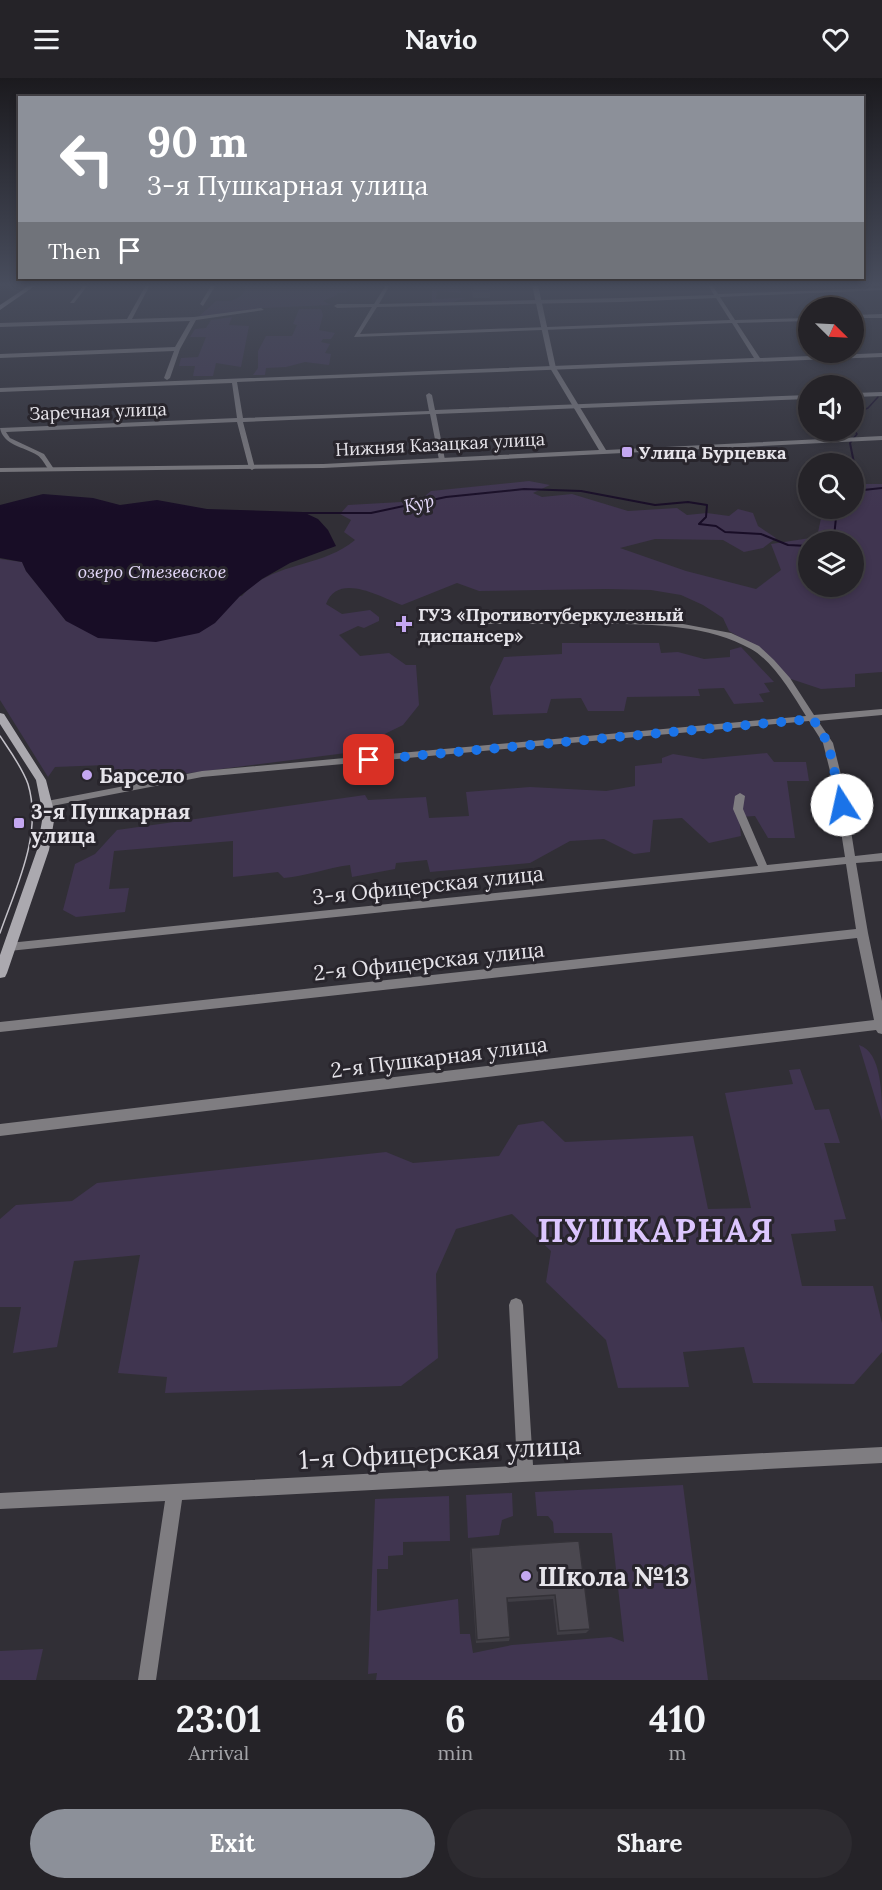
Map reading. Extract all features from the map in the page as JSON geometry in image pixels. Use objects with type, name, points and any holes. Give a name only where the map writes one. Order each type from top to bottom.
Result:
[{"type":"main road","points":[[0,716],[36,770],[45,791],[47,804],[46,839],[0,973]]},
{"type":"street","points":[[167,378],[173,360]]},
{"type":"street","points":[[551,360],[553,368],[603,450]]},
{"type":"street","points":[[0,390],[235,383],[764,360]]},
{"type":"street","points":[[235,383],[240,421],[252,468]]},
{"type":"street","points":[[864,395],[882,394]]},
{"type":"street","points":[[429,395],[442,460]]},
{"type":"street","name":"Заречная улица","points":[[1,430],[798,397]]},
{"type":"street","points":[[1,430],[8,439],[42,455],[51,469]]},
{"type":"street","name":"Нижняя Казацкая улица","points":[[0,470],[252,468],[882,438]]},
{"type":"street","points":[[483,622],[652,623],[729,635],[756,648],[771,662],[788,680],[828,743],[837,775],[862,933],[881,1025]]},
{"type":"street","points":[[47,804],[202,774],[882,712]]},
{"type":"street","points":[[740,796],[738,808],[764,869]]},
{"type":"street","name":"3-я Офицерская улица","points":[[9,947],[882,857]]},
{"type":"street","name":"2-я Офицерская улица","points":[[0,1027],[862,933]]},
{"type":"street","name":"2-я Пушкарная улица","points":[[0,1130],[881,1025]]},
{"type":"street","points":[[516,1305],[525,1473]]},
{"type":"street","name":"1-я Офицерская улица","points":[[0,1501],[882,1455]]},
{"type":"street","points":[[147,1680],[175,1491]]},
{"type":"shaded area","points":[[181,360],[242,360],[241,367],[216,363],[213,376],[193,376],[195,366],[179,366]]},
{"type":"shaded area","points":[[258,360],[330,360],[329,365],[305,362],[286,367],[266,368],[265,375],[253,375],[258,368]]},
{"type":"shaded area","points":[[529,481],[550,485],[533,493],[542,497],[572,494],[628,511],[677,508],[687,515],[707,513],[729,516],[738,509],[753,513],[758,526],[776,538],[763,548],[744,552],[723,540],[655,539],[620,548],[686,571],[756,589],[781,570],[771,544],[798,540],[798,597],[864,597],[864,531],[818,531],[821,519],[864,519],[864,484],[882,484],[882,672],[855,674],[855,687],[821,689],[785,677],[764,652],[729,631],[723,618],[681,595],[651,590],[607,589],[479,591],[457,583],[402,605],[360,589],[340,589],[332,594],[326,604],[342,614],[370,610],[379,617],[379,621],[364,628],[358,626],[339,635],[360,656],[389,653],[406,665],[416,665],[419,705],[403,725],[346,753],[113,783],[106,765],[55,767],[48,777],[0,700],[0,559],[22,562],[26,571],[66,621],[242,596],[267,577],[327,556],[355,540],[344,532],[351,520],[340,514],[348,505],[419,501],[431,491]]},
{"type":"shaded area","points":[[562,643],[659,643],[661,653],[678,652],[704,659],[730,657],[730,650],[741,647],[774,682],[764,683],[770,692],[759,694],[764,702],[734,704],[724,688],[698,689],[700,696],[627,697],[624,711],[588,711],[581,698],[551,699],[547,713],[493,715],[490,687],[504,657],[562,654]]},
{"type":"shaded area","points":[[767,753],[774,762],[806,762],[809,781],[787,781],[795,838],[768,838],[755,816],[739,817],[741,836],[709,843],[682,818],[653,820],[650,852],[634,854],[604,839],[570,841],[530,863],[430,872],[427,860],[396,863],[395,869],[352,877],[350,865],[284,878],[278,872],[233,877],[233,841],[114,851],[109,889],[129,888],[125,912],[76,917],[63,910],[75,864],[95,854],[117,830],[365,795],[368,800],[426,797],[429,818],[469,816],[466,792],[530,787],[606,791],[635,786],[635,766],[662,763],[662,758],[673,754],[703,759]]},
{"type":"shaded area","points":[[859,1045],[867,1049],[876,1066],[881,1088],[882,1121]]},
{"type":"shaded area","points":[[800,1069],[815,1110],[829,1109],[840,1143],[824,1143],[846,1219],[834,1220],[836,1231],[791,1234],[802,1286],[873,1286],[882,1323],[882,1352],[854,1384],[753,1383],[744,1347],[683,1352],[689,1387],[618,1388],[606,1340],[546,1282],[551,1251],[512,1214],[456,1229],[436,1274],[438,1358],[401,1386],[165,1393],[167,1377],[118,1373],[140,1255],[74,1261],[57,1347],[13,1353],[21,1307],[0,1307],[0,1219],[16,1205],[72,1201],[97,1183],[386,1152],[413,1163],[499,1156],[518,1125],[543,1121],[565,1142],[693,1136],[708,1209],[751,1208],[725,1093],[793,1084],[789,1070]]},
{"type":"shaded area","points":[[683,1485],[708,1680],[376,1680],[377,1673],[368,1674],[375,1499],[449,1496],[450,1541],[403,1542],[403,1555],[388,1556],[388,1569],[377,1569],[377,1611],[458,1599],[460,1634],[470,1634],[473,1653],[512,1645],[611,1637],[624,1642],[612,1533],[554,1533],[553,1522],[548,1516],[537,1516],[535,1492]]},
{"type":"shaded area","points":[[512,1493],[513,1516],[502,1520],[499,1535],[468,1538],[466,1495]]},
{"type":"shaded area","points":[[43,1649],[36,1680],[0,1680],[0,1651]]},
{"type":"water","name":"озеро Стезевское","points":[[43,494],[93,498],[120,505],[157,500],[207,509],[303,512],[318,519],[328,530],[336,546],[290,563],[262,579],[240,596],[215,623],[199,633],[156,642],[98,638],[66,621],[26,571],[22,562],[0,558],[0,505]]},
{"type":"building","name":"Школа №13","points":[[579,1541],[590,1629],[559,1631],[555,1595],[507,1598],[510,1637],[477,1640],[471,1548]]},
{"type":"waterway","points":[[864,410],[878,397]]},
{"type":"waterway","points":[[852,441],[852,453]]},
{"type":"waterway","name":"Кур","points":[[864,490],[882,488]]},
{"type":"waterway","name":"Кур","points":[[288,513],[371,513],[446,497],[524,489],[581,491],[655,505],[688,502],[707,505],[706,517],[699,524],[716,526],[725,532],[761,534],[788,545],[798,546]]},
{"type":"waterway","name":"Кур","points":[[835,531],[836,519]]},
{"type":"tram line","points":[[0,736],[19,765],[28,784],[32,803],[32,822],[26,860],[0,933]]},
{"type":"place","name":"Улица Бурцевка","points":[[627,452]]},
{"type":"place","name":"ГУЗ «Противотуберкулезный диспансер»","points":[[404,624]]},
{"type":"place","name":"Барсело","points":[[87,775]]},
{"type":"place","name":"3-я Пушкарная улица","points":[[19,823]]},
{"type":"place","name":"Школа №13","points":[[526,1576]]},
{"type":"district","name":"ПУШКАРНАЯ","points":[[656,1230]]},
{"type":"route","points":[[369,760],[813,719],[828,743],[842,805]]}]
